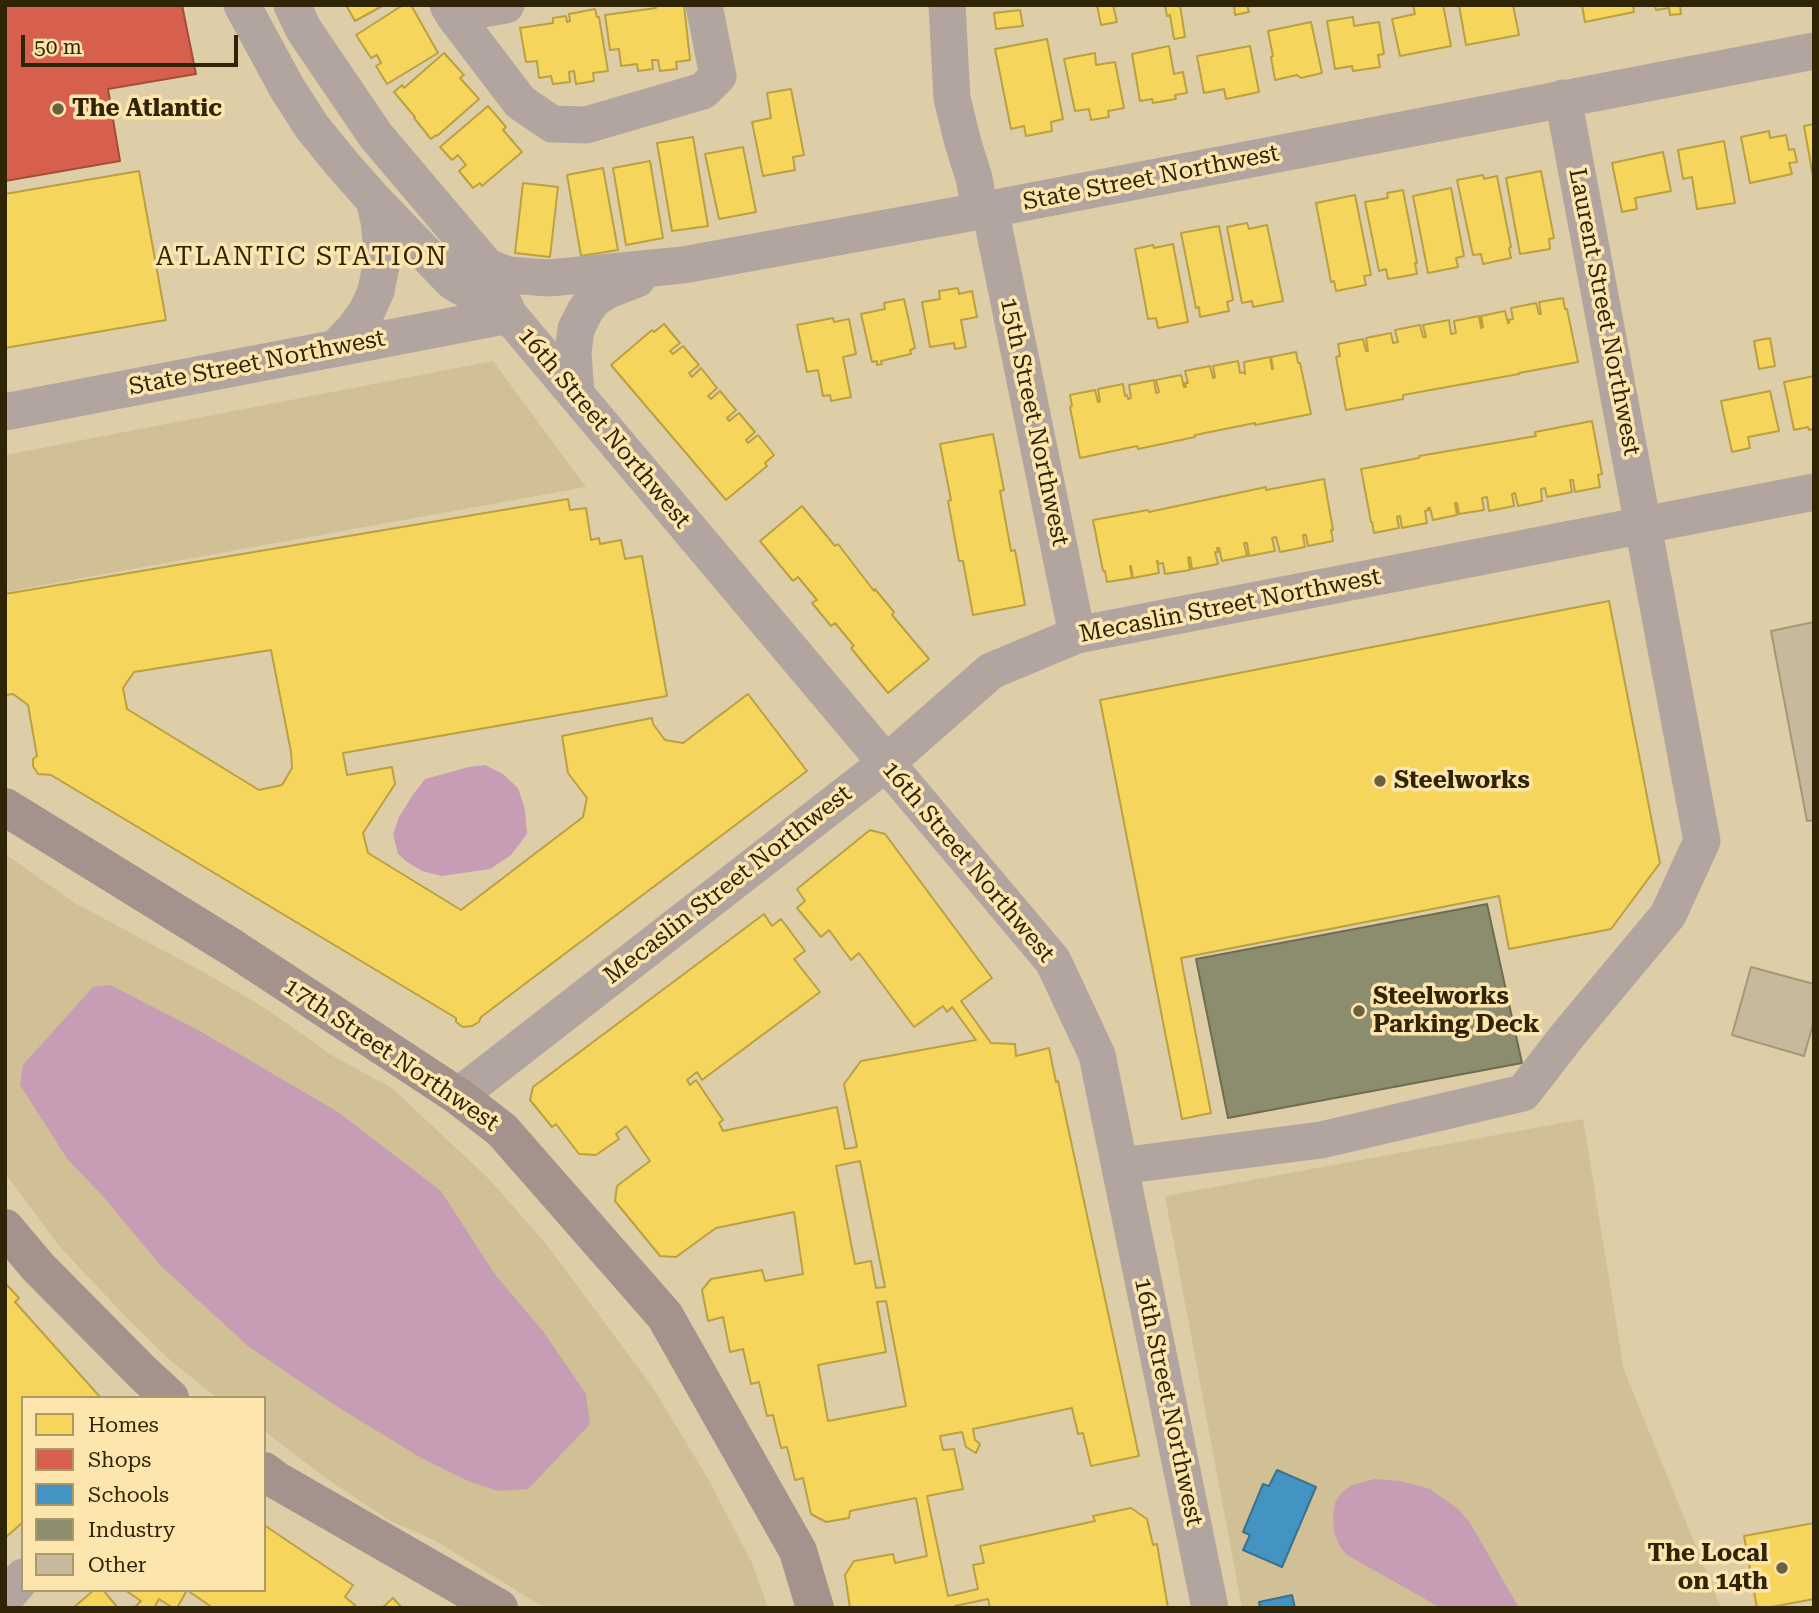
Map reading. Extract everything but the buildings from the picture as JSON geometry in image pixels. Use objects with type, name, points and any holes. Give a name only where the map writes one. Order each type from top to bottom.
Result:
[{"type":"main road","name":"17th Street Northwest","points":[[5,807],[233,948],[458,1096],[502,1130],[665,1316],[798,1551],[815,1608]]},
{"type":"main road","points":[[5,1228],[38,1267],[168,1396]]},
{"type":"main road","points":[[266,1472],[499,1608]]},
{"type":"street","name":"16th Street Northwest","points":[[242,5],[282,79],[312,127],[374,200],[452,281],[509,315]]},
{"type":"street","name":"16th Street Northwest","points":[[292,5],[304,30],[376,136],[487,267],[509,315],[1053,961],[1097,1055],[1210,1608]]},
{"type":"street","points":[[451,10],[506,5]]},
{"type":"street","points":[[451,10],[520,102],[552,124],[586,125],[703,91],[718,76],[704,5]]},
{"type":"street","name":"15th Street Northwest","points":[[947,5],[952,98],[963,143],[985,210],[1077,635]]},
{"type":"street","name":"State Street Northwest","points":[[487,267],[508,275],[549,278],[683,265],[985,210],[1814,51]]},
{"type":"street","name":"Laurent Street Northwest","points":[[1119,1166],[1321,1140],[1523,1093],[1668,915],[1702,841],[1563,98]]},
{"type":"street","points":[[337,347],[367,311],[376,291],[381,266],[381,241],[374,200]]},
{"type":"street","points":[[576,395],[573,360],[576,329],[594,299],[620,284],[683,265]]},
{"type":"street","name":"State Street Northwest","points":[[5,412],[509,315]]},
{"type":"street","name":"Mecaslin Street Northwest","points":[[458,1096],[885,764],[991,671],[1077,635],[1814,492]]},
{"type":"street","points":[[5,1598],[21,1579]]},
{"type":"shaded area","points":[[493,361],[586,487],[5,592],[5,455]]},
{"type":"shaded area","points":[[485,765],[503,774],[518,788],[525,810],[527,834],[511,855],[490,869],[442,876],[422,871],[407,862],[398,854],[393,834],[399,817],[425,779]]},
{"type":"shaded area","points":[[5,854],[75,903],[207,974],[268,1010],[333,1056],[392,1088],[489,1179],[547,1245],[653,1388],[707,1477],[752,1563],[768,1608],[548,1608],[436,1541],[389,1520],[323,1476],[266,1433],[266,1396],[215,1396],[171,1361],[59,1246],[5,1173]]},
{"type":"shaded area","points":[[110,985],[198,1030],[338,1112],[441,1191],[494,1273],[545,1334],[586,1394],[590,1424],[528,1489],[498,1491],[468,1481],[421,1458],[333,1404],[248,1346],[161,1266],[101,1194],[68,1160],[20,1085],[23,1065],[93,987]]},
{"type":"shaded area","points":[[1583,1119],[1624,1370],[1721,1608],[1242,1608],[1165,1196]]},
{"type":"shaded area","points":[[1375,1479],[1400,1481],[1430,1489],[1458,1509],[1469,1521],[1519,1608],[1441,1608],[1347,1555],[1340,1547],[1334,1532],[1335,1503],[1341,1493],[1352,1485]]},
{"type":"place","name":"The Atlantic","points":[[58,109]]},
{"type":"place","name":"Steelworks","points":[[1380,781]]},
{"type":"place","name":"Steelworks Parking Deck","points":[[1359,1011]]},
{"type":"place","name":"The Local on 14th","points":[[1782,1568]]},
{"type":"district","name":"ATLANTIC STATION","points":[[302,257]]}]
